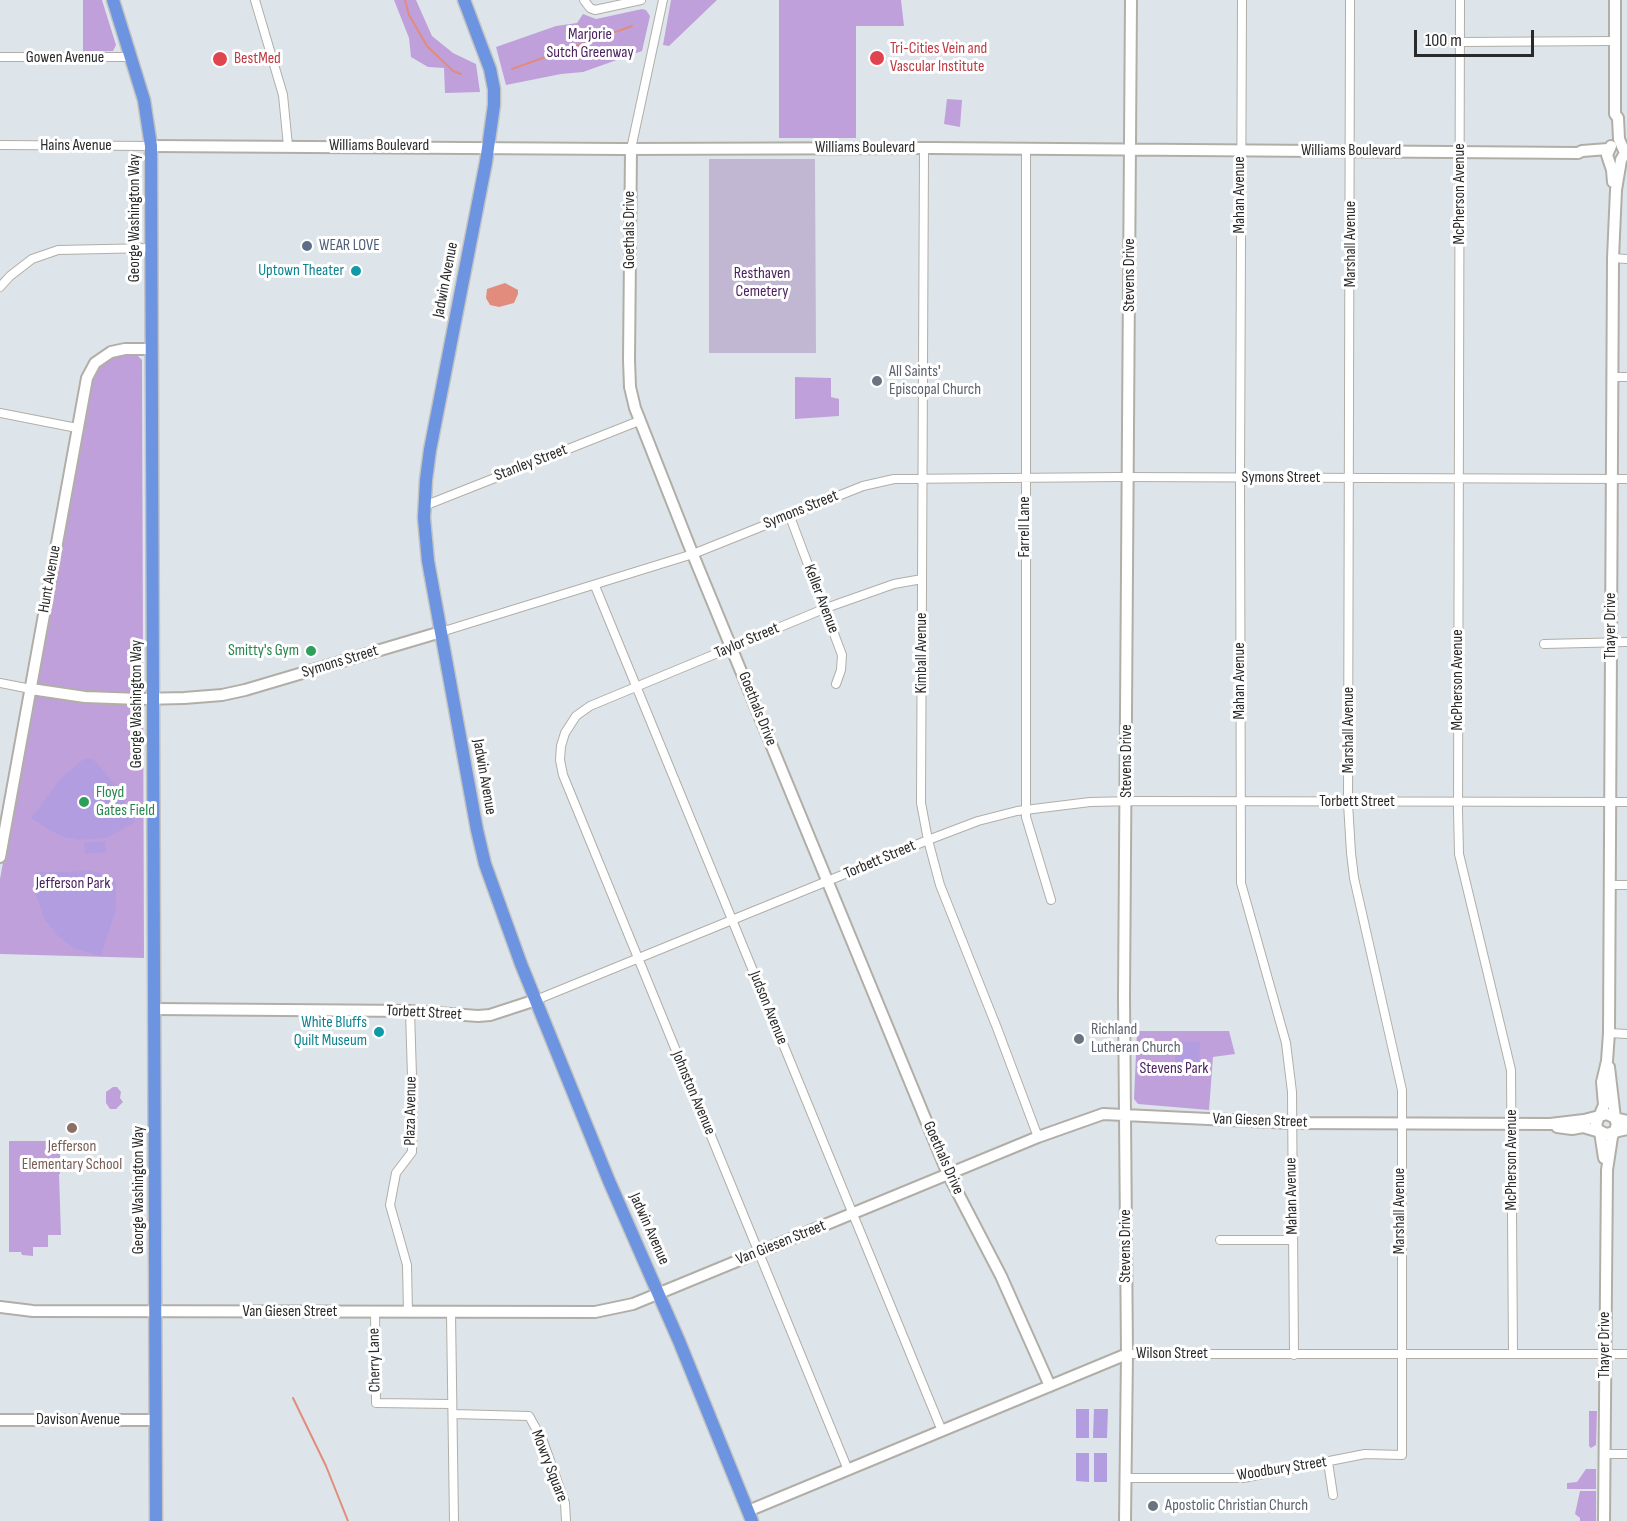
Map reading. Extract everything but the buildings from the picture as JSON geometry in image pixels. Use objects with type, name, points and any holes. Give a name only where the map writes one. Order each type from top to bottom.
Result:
[{"type":"main road","name":"George Washington Way","points":[[113,0],[144,100],[151,146],[156,1521]]},
{"type":"main road","name":"Jadwin Avenue","points":[[464,0],[486,54],[493,81],[494,105],[430,450],[424,506],[428,561],[477,830],[485,864],[520,964],[750,1516]]},
{"type":"street","points":[[255,0],[283,95],[288,146]]},
{"type":"street","points":[[584,0],[593,10],[641,0]]},
{"type":"street","points":[[614,6],[626,0]]},
{"type":"street","name":"Goethals Drive","points":[[663,0],[631,149],[629,369],[632,397],[639,421],[693,554],[948,1174],[1000,1276],[1050,1386]]},
{"type":"street","name":"Stevens Drive","points":[[1125,1521],[1127,1354],[1124,997],[1131,0]]},
{"type":"street","name":"Mahan Avenue","points":[[1242,0],[1239,802],[1241,883],[1286,1043],[1292,1092],[1294,1354]]},
{"type":"street","name":"Marshall Avenue","points":[[1350,0],[1352,151],[1348,802],[1354,878],[1402,1090],[1402,1455]]},
{"type":"street","name":"McPherson Avenue","points":[[1460,0],[1457,802],[1460,854],[1511,1070],[1512,1354]]},
{"type":"street","name":"Thayer Drive","points":[[1599,1117],[1604,1106],[1602,1082],[1607,1061],[1609,1033],[1613,258],[1616,190],[1613,184],[1618,153],[1612,117],[1615,114],[1616,0]]},
{"type":"street","points":[[1459,42],[1615,41]]},
{"type":"street","name":"Gowen Avenue","points":[[0,57],[130,57]]},
{"type":"street","name":"Hains Avenue","points":[[0,145],[151,146]]},
{"type":"street","name":"Williams Boulevard","points":[[151,146],[924,148],[1578,153],[1582,156],[1618,153]]},
{"type":"street","name":"Kimball Avenue","points":[[924,148],[921,803],[940,885],[1038,1137]]},
{"type":"street","name":"Farrell Lane","points":[[1026,149],[1026,818],[1051,900]]},
{"type":"street","points":[[0,287],[32,259],[58,250],[152,248]]},
{"type":"street","points":[[1613,258],[1627,259]]},
{"type":"street","name":"Hunt Avenue","points":[[0,857],[87,378],[95,363],[108,353],[117,350],[152,349]]},
{"type":"street","points":[[1613,377],[1627,377]]},
{"type":"street","points":[[0,413],[77,428]]},
{"type":"street","name":"Stanley Street","points":[[424,506],[639,421]]},
{"type":"street","name":"Symons Street","points":[[0,684],[85,697],[154,699],[201,698],[246,690],[693,554],[863,486],[894,479],[1128,477],[1627,479]]},
{"type":"street","name":"Keller Avenue","points":[[789,514],[842,655],[841,670],[836,684]]},
{"type":"street","name":"Taylor Street","points":[[576,716],[590,706],[826,608],[894,584],[922,579]]},
{"type":"street","name":"Judson Avenue","points":[[595,585],[942,1431]]},
{"type":"street","points":[[1544,644],[1627,642]]},
{"type":"street","name":"Johnston Avenue","points":[[576,716],[565,733],[561,746],[560,760],[563,775],[848,1470]]},
{"type":"street","name":"Torbett Street","points":[[155,1009],[410,1011],[490,1015],[536,1000],[928,840],[978,821],[1026,809],[1090,802],[1127,801],[1627,802]]},
{"type":"street","points":[[1609,885],[1627,885]]},
{"type":"street","name":"Plaza Avenue","points":[[408,1312],[407,1265],[390,1204],[396,1173],[412,1152],[410,1011]]},
{"type":"street","points":[[1609,1033],[1627,1034]]},
{"type":"street","name":"Thayer Drive","points":[[1607,1061],[1615,1118]]},
{"type":"street","name":"Van Giesen Street","points":[[0,1307],[33,1311],[595,1312],[624,1307],[1096,1115],[1126,1114],[1292,1123],[1550,1124],[1599,1117]]},
{"type":"street","points":[[1627,1121],[1607,1114],[1599,1117],[1596,1124],[1600,1132],[1606,1134],[1627,1128]]},
{"type":"street","points":[[1614,1131],[1617,1125],[1615,1118]]},
{"type":"street","name":"Van Giesen Street","points":[[1550,1124],[1563,1129],[1583,1127],[1600,1132]]},
{"type":"street","name":"Thayer Drive","points":[[1604,1521],[1607,1170],[1614,1131]]},
{"type":"street","name":"Thayer Drive","points":[[1600,1132],[1607,1170]]},
{"type":"street","points":[[1220,1240],[1293,1240]]},
{"type":"street","name":"Cherry Lane","points":[[375,1312],[376,1403],[452,1404]]},
{"type":"street","points":[[451,1313],[453,1521]]},
{"type":"street","name":"Wilson Street","points":[[750,1516],[848,1470],[1127,1354],[1627,1354]]},
{"type":"street","name":"Mowry Square","points":[[453,1414],[529,1416],[543,1441],[565,1503],[566,1521]]},
{"type":"street","name":"Davison Avenue","points":[[0,1420],[156,1420]]},
{"type":"street","name":"Woodbury Street","points":[[1126,1478],[1243,1478],[1365,1454],[1402,1455]]},
{"type":"street","points":[[1605,1454],[1627,1454]]},
{"type":"street","points":[[1328,1461],[1333,1495]]},
{"type":"green space","points":[[83,0],[102,0],[116,45],[113,51],[83,52]]},
{"type":"green space","points":[[394,0],[416,0],[432,36],[453,53],[476,64],[480,92],[445,93],[444,68],[428,67],[411,57],[409,38]]},
{"type":"green space","name":"Marjorie Sutch Greenway","points":[[671,0],[717,0],[669,46],[663,45]]},
{"type":"green space","points":[[779,0],[901,0],[904,26],[856,26],[856,138],[779,138]]},
{"type":"green space","name":"Marjorie Sutch Greenway","points":[[646,10],[650,16],[642,51],[583,72],[506,85],[496,47],[556,26],[577,23],[583,14],[596,19]]},
{"type":"green space","points":[[947,99],[962,100],[960,127],[944,124]]},
{"type":"green space","name":"Resthaven Cemetery","points":[[709,159],[815,159],[816,353],[709,353]]},
{"type":"green space","name":"Jefferson Park","points":[[120,355],[137,355],[142,360],[144,958],[0,954],[0,879],[91,381],[102,364]]},
{"type":"green space","points":[[795,377],[831,378],[831,397],[839,399],[839,416],[795,419]]},
{"type":"green space","name":"Floyd Gates Field","points":[[84,759],[93,759],[116,785],[135,822],[107,838],[78,840],[64,837],[31,818],[61,778]]},
{"type":"green space","points":[[105,841],[106,852],[85,854],[84,843]]},
{"type":"green space","points":[[86,870],[109,875],[116,883],[116,909],[101,956],[76,949],[59,937],[44,919],[36,895],[36,872]]},
{"type":"green space","name":"Stevens Park","points":[[1137,1031],[1229,1031],[1235,1054],[1213,1057],[1209,1110],[1138,1104],[1134,1099]]},
{"type":"green space","points":[[1175,1041],[1200,1042],[1199,1065],[1175,1064]]},
{"type":"green space","points":[[117,1087],[121,1092],[120,1098],[123,1102],[116,1109],[110,1109],[106,1103],[106,1092]]},
{"type":"green space","points":[[9,1141],[68,1141],[69,1151],[60,1151],[61,1235],[48,1235],[48,1247],[33,1247],[33,1256],[22,1255],[21,1252],[9,1252]]},
{"type":"green space","points":[[1076,1409],[1089,1409],[1089,1438],[1076,1438]]},
{"type":"green space","points":[[1094,1409],[1108,1409],[1107,1438],[1093,1438]]},
{"type":"green space","points":[[1589,1411],[1597,1411],[1596,1445],[1591,1448],[1589,1446]]},
{"type":"green space","points":[[1076,1453],[1089,1453],[1089,1482],[1076,1481]]},
{"type":"green space","points":[[1094,1453],[1107,1453],[1107,1482],[1094,1482]]},
{"type":"green space","points":[[1586,1469],[1596,1469],[1596,1489],[1567,1489],[1567,1483],[1577,1482]]},
{"type":"green space","points":[[1580,1491],[1596,1491],[1596,1521],[1580,1521],[1575,1514]]},
{"type":"shaded area","points":[[505,283],[518,290],[514,303],[499,307],[490,305],[486,298],[487,289]]},
{"type":"waterway","points":[[405,0],[409,15],[427,46],[453,71],[461,74]]},
{"type":"waterway","points":[[512,69],[632,26]]},
{"type":"waterway","points":[[293,1398],[326,1466],[348,1521]]},
{"type":"place","name":"Tri-Cities Vein and Vascular Institute","points":[[877,58]]},
{"type":"place","name":"BestMed","points":[[220,59]]},
{"type":"place","name":"WEAR LOVE","points":[[307,246]]},
{"type":"place","name":"Uptown Theater","points":[[356,271]]},
{"type":"place","name":"All Saints' Episcopal Church","points":[[877,381]]},
{"type":"place","name":"Smitty's Gym","points":[[311,651]]},
{"type":"place","name":"Floyd Gates Field","points":[[84,802]]},
{"type":"place","name":"White Bluffs Quilt Museum","points":[[379,1032]]},
{"type":"place","name":"Richland Lutheran Church","points":[[1079,1039]]},
{"type":"place","name":"Jefferson Elementary School","points":[[72,1128]]},
{"type":"place","name":"Apostolic Christian Church","points":[[1153,1506]]}]
